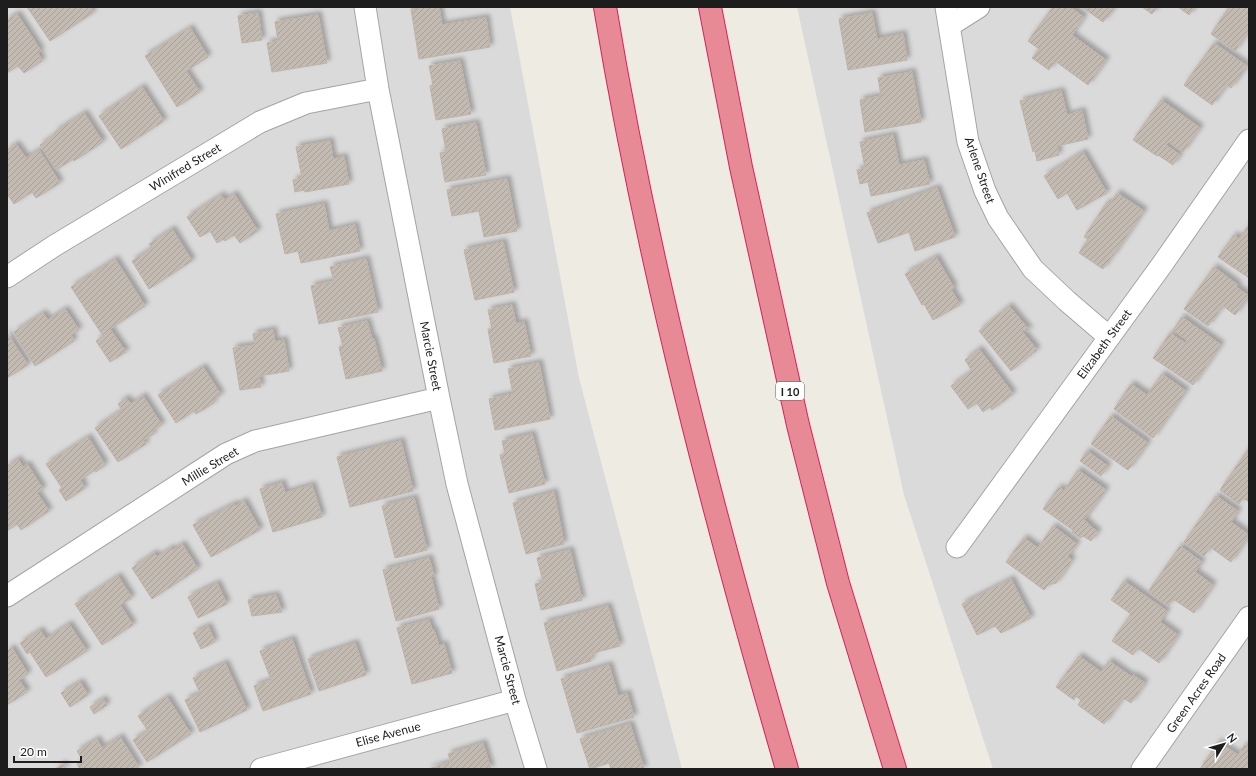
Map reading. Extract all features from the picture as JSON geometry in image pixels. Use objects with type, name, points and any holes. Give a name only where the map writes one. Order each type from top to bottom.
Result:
[{"type":"highway","points":[[605,7],[631,155],[686,401],[724,546],[787,769]]},
{"type":"highway","name":"I 10","points":[[710,7],[741,167],[798,425],[838,584],[895,769]]},
{"type":"street","name":"Marcie Street","points":[[365,7],[378,89],[457,484],[536,769]]},
{"type":"street","points":[[948,17],[979,7]]},
{"type":"street","name":"Arlene Street","points":[[948,17],[968,142],[984,191],[998,218],[1033,269],[1067,302],[1109,337]]},
{"type":"street","name":"Winifred Street","points":[[7,277],[54,246],[260,122],[306,103],[378,89]]},
{"type":"street","name":"Elizabeth Street","points":[[956,547],[1161,266],[1249,140]]},
{"type":"street","name":"Millie Street","points":[[7,596],[226,454],[255,441],[439,398]]},
{"type":"street","name":"Green Acres Road","points":[[1142,769],[1249,617]]},
{"type":"street","name":"Elise Avenue","points":[[264,769],[516,700]]},
{"type":"shaded area","points":[[7,7],[510,7],[579,378],[682,769],[7,769]]},
{"type":"shaded area","points":[[797,7],[1249,7],[1249,769],[993,769],[904,495]]},
{"type":"building","points":[[27,7],[90,7],[93,13],[50,41]]},
{"type":"building","points":[[439,7],[442,25],[486,18],[490,47],[419,59],[411,9]]},
{"type":"building","points":[[1053,7],[1070,7],[1084,17],[1072,35],[1106,60],[1088,85],[1055,61],[1049,70],[1032,58],[1039,49],[1028,41]]},
{"type":"building","points":[[1082,7],[1115,7],[1103,22]]},
{"type":"building","points":[[1142,7],[1157,7],[1152,14]]},
{"type":"building","points":[[1178,7],[1195,7],[1189,15]]},
{"type":"building","points":[[1229,7],[1249,7],[1249,31],[1235,51],[1211,34]]},
{"type":"building","points":[[258,13],[262,40],[242,43],[238,16]]},
{"type":"building","points":[[872,13],[877,39],[903,34],[907,60],[848,70],[839,19]]},
{"type":"building","points":[[17,14],[41,51],[38,53],[42,61],[24,73],[18,66],[7,73],[7,20]]},
{"type":"building","points":[[318,15],[327,63],[272,72],[267,43],[278,41],[275,22]]},
{"type":"building","points":[[190,28],[208,57],[186,71],[200,92],[177,107],[145,56]]},
{"type":"building","points":[[1214,43],[1247,66],[1231,88],[1227,85],[1212,105],[1184,85]]},
{"type":"building","points":[[460,61],[471,114],[436,120],[430,86],[433,85],[429,66]]},
{"type":"building","points":[[912,72],[921,122],[865,132],[860,100],[881,96],[878,78]]},
{"type":"building","points":[[142,87],[164,121],[121,149],[99,116]]},
{"type":"building","points":[[1061,91],[1067,115],[1082,111],[1088,139],[1057,146],[1059,155],[1037,161],[1035,151],[1033,152],[1020,101]]},
{"type":"building","points":[[1161,100],[1200,128],[1183,152],[1169,142],[1166,145],[1180,155],[1173,165],[1133,140]]},
{"type":"building","points":[[84,113],[103,142],[74,161],[73,159],[56,170],[40,145],[56,134],[56,131]]},
{"type":"building","points":[[476,123],[486,175],[445,182],[440,153],[446,152],[442,129]]},
{"type":"building","points":[[893,135],[899,165],[924,160],[930,184],[871,196],[868,182],[860,184],[857,170],[865,168],[860,142]]},
{"type":"building","points":[[330,141],[333,159],[344,157],[349,184],[305,192],[304,190],[295,192],[293,180],[302,178],[296,147]]},
{"type":"building","points":[[16,144],[26,158],[39,150],[60,183],[36,198],[32,192],[14,204],[7,194],[7,150]]},
{"type":"building","points":[[1083,152],[1107,193],[1077,210],[1067,193],[1058,199],[1044,176]]},
{"type":"building","points":[[507,179],[517,231],[484,237],[479,211],[452,216],[447,190]]},
{"type":"building","points":[[937,188],[955,237],[915,251],[909,232],[878,243],[867,213]]},
{"type":"building","points":[[1117,193],[1144,211],[1103,269],[1079,253],[1088,239],[1084,237],[1107,202],[1110,204]]},
{"type":"building","points":[[234,194],[258,231],[240,243],[234,235],[225,241],[224,239],[217,243],[210,231],[200,237],[187,217],[221,195],[225,200]]},
{"type":"building","points":[[324,204],[329,231],[355,225],[360,251],[301,263],[298,251],[285,254],[276,214]]},
{"type":"building","points":[[1249,225],[1249,278],[1218,257],[1234,235],[1239,239]]},
{"type":"building","points":[[172,229],[192,261],[149,289],[132,261],[152,248],[149,244]]},
{"type":"building","points":[[503,242],[514,292],[475,300],[464,250]]},
{"type":"building","points":[[936,257],[954,288],[951,289],[960,305],[933,320],[924,304],[922,305],[905,274]]},
{"type":"building","points":[[115,259],[145,306],[110,329],[126,352],[110,362],[96,341],[103,336],[71,287]]},
{"type":"building","points":[[366,259],[378,312],[319,324],[311,286],[334,281],[330,267]]},
{"type":"building","points":[[1214,267],[1238,285],[1236,287],[1249,296],[1235,315],[1223,306],[1208,326],[1184,309]]},
{"type":"building","points":[[512,305],[516,324],[524,322],[531,356],[494,363],[488,329],[492,329],[488,310]]},
{"type":"building","points":[[1009,306],[1030,331],[1021,330],[1037,350],[1011,371],[979,331]]},
{"type":"building","points":[[65,309],[79,330],[71,335],[74,341],[35,366],[14,332],[43,313],[48,320]]},
{"type":"building","points":[[1182,317],[1221,345],[1193,385],[1153,358],[1170,333],[1185,343],[1187,340],[1173,330]]},
{"type":"building","points":[[367,321],[372,339],[374,339],[382,371],[346,379],[339,347],[343,346],[338,328]]},
{"type":"building","points":[[273,330],[275,342],[284,340],[289,371],[259,376],[261,387],[240,390],[233,348],[255,345],[253,334]]},
{"type":"building","points":[[7,333],[28,365],[7,378]]},
{"type":"building","points":[[979,349],[1013,394],[992,410],[990,407],[983,412],[977,403],[968,409],[951,386],[972,371],[965,360]]},
{"type":"building","points":[[539,363],[550,419],[495,430],[489,399],[513,394],[508,369]]},
{"type":"building","points":[[203,367],[221,395],[213,400],[214,403],[196,414],[194,411],[176,423],[158,395]]},
{"type":"building","points":[[1162,374],[1186,391],[1153,438],[1114,409],[1131,384],[1147,395]]},
{"type":"building","points":[[143,396],[162,425],[152,431],[154,434],[143,440],[146,444],[118,462],[95,428],[122,410],[118,404],[126,398],[131,404]]},
{"type":"building","points":[[1111,416],[1148,443],[1128,470],[1091,444]]},
{"type":"building","points":[[532,434],[545,484],[509,493],[500,455],[505,454],[502,441]]},
{"type":"building","points":[[88,437],[105,465],[96,472],[95,470],[80,480],[85,488],[66,501],[59,490],[62,488],[46,464]]},
{"type":"building","points":[[401,441],[413,491],[350,507],[337,457]]},
{"type":"building","points":[[1249,448],[1249,502],[1243,498],[1239,504],[1220,490]]},
{"type":"building","points":[[1087,451],[1108,466],[1101,476],[1080,461]]},
{"type":"building","points":[[18,459],[23,467],[27,464],[43,489],[37,493],[49,511],[21,530],[17,524],[7,531],[7,466]]},
{"type":"building","points":[[1078,470],[1106,490],[1084,520],[1098,532],[1091,541],[1083,536],[1081,538],[1072,532],[1073,530],[1043,509],[1059,487],[1064,491]]},
{"type":"building","points":[[282,483],[285,493],[312,485],[322,517],[273,532],[260,489]]},
{"type":"building","points":[[554,492],[564,544],[526,554],[513,503]]},
{"type":"building","points":[[1216,496],[1238,511],[1231,522],[1249,535],[1231,562],[1210,547],[1204,556],[1184,542]]},
{"type":"building","points":[[414,498],[427,550],[395,558],[382,506]]},
{"type":"building","points":[[244,501],[260,530],[211,557],[193,525],[234,504],[235,506]]},
{"type":"building","points":[[1053,526],[1077,544],[1068,556],[1072,560],[1056,583],[1048,585],[1044,590],[1006,562],[1024,538],[1038,548]]},
{"type":"building","points":[[182,544],[198,569],[152,599],[132,568],[154,553],[157,557],[171,548],[173,550]]},
{"type":"building","points":[[1180,546],[1202,562],[1195,572],[1213,585],[1194,613],[1173,599],[1168,606],[1148,592]]},
{"type":"building","points":[[570,550],[582,600],[541,610],[535,584],[543,582],[537,558]]},
{"type":"building","points":[[429,558],[434,576],[431,577],[439,609],[396,621],[383,570]]},
{"type":"building","points":[[118,576],[132,598],[120,605],[133,625],[102,645],[75,604]]},
{"type":"building","points":[[1011,579],[1031,618],[1001,633],[995,626],[977,635],[962,604]]},
{"type":"building","points":[[1124,581],[1167,611],[1160,622],[1178,635],[1159,663],[1138,648],[1133,655],[1112,641],[1131,614],[1111,600]]},
{"type":"building","points":[[217,583],[227,604],[198,618],[188,597]]},
{"type":"building","points":[[276,595],[282,612],[252,616],[248,600]]},
{"type":"building","points":[[608,606],[620,646],[593,653],[593,656],[590,657],[591,661],[557,671],[544,623]]},
{"type":"building","points":[[429,620],[439,646],[444,644],[452,673],[412,684],[397,628]]},
{"type":"building","points":[[69,624],[87,651],[46,677],[30,652],[27,654],[20,643],[40,630],[46,639]]},
{"type":"building","points":[[208,626],[215,642],[201,649],[193,633]]},
{"type":"building","points":[[292,639],[311,694],[263,711],[254,686],[271,680],[260,651]]},
{"type":"building","points":[[355,643],[366,675],[319,691],[308,659]]},
{"type":"building","points":[[12,648],[28,674],[19,680],[27,692],[7,705],[7,651]]},
{"type":"building","points":[[1079,656],[1101,672],[1109,661],[1132,677],[1133,675],[1145,683],[1131,703],[1123,698],[1104,724],[1078,705],[1081,700],[1076,696],[1074,700],[1056,687]]},
{"type":"building","points":[[225,663],[247,710],[200,732],[185,700],[200,693],[193,678]]},
{"type":"building","points":[[609,665],[618,696],[627,693],[634,717],[577,733],[561,679]]},
{"type":"building","points":[[80,682],[88,695],[70,707],[61,693]]},
{"type":"building","points":[[167,697],[191,734],[147,762],[133,740],[148,731],[138,716]]},
{"type":"building","points":[[103,699],[107,705],[94,714],[90,707]]},
{"type":"building","points":[[630,724],[644,769],[611,769],[609,763],[590,769],[580,739]]},
{"type":"building","points":[[120,737],[139,767],[136,769],[80,769],[77,764],[83,761],[77,751],[97,739],[102,748]]},
{"type":"building","points":[[1218,742],[1238,755],[1245,745],[1249,748],[1249,769],[1200,769]]},
{"type":"building","points":[[483,743],[491,769],[428,769],[451,762],[448,754]]},
{"type":"building","points":[[63,764],[66,769],[55,769]]}]
